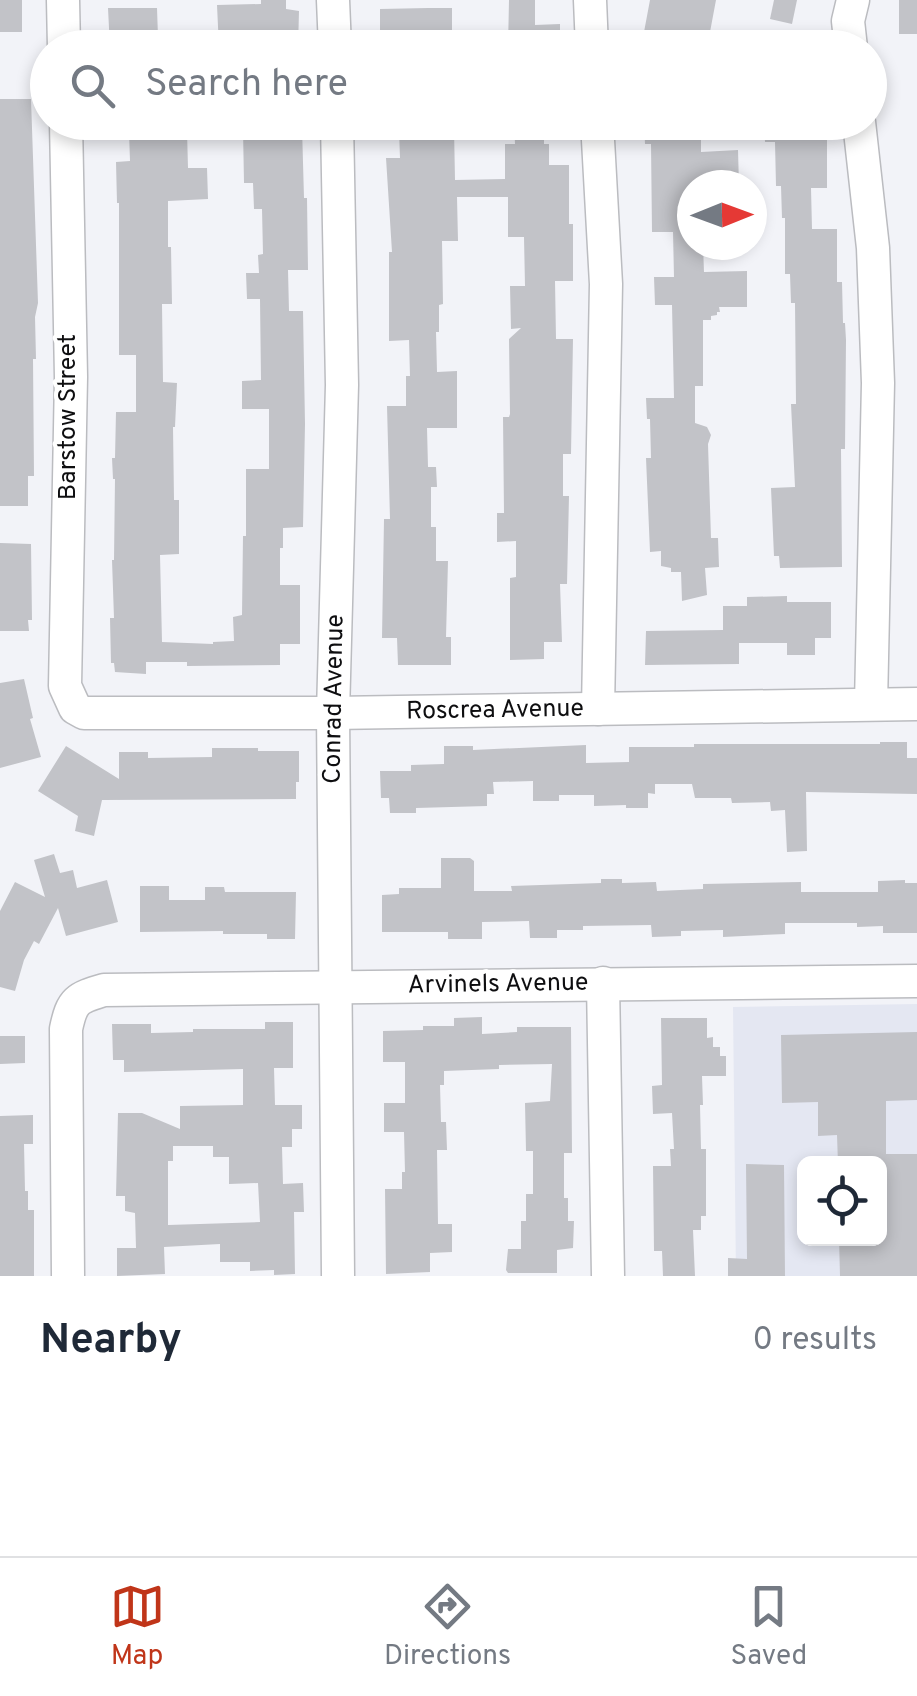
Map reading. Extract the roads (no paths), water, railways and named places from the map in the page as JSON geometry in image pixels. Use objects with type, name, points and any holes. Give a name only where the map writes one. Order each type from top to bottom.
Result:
[{"type":"street","points":[[63,0],[64,30]]},
{"type":"street","points":[[333,0],[334,30]]},
{"type":"street","points":[[590,0],[591,30]]},
{"type":"street","points":[[849,30],[853,0]]},
{"type":"street","name":"Barstow Street","points":[[66,140],[70,377],[64,686],[75,708]]},
{"type":"street","name":"Conrad Avenue","points":[[338,140],[342,385],[333,714],[338,1276]]},
{"type":"street","points":[[598,140],[606,284],[598,709]]},
{"type":"street","points":[[861,140],[872,248],[878,383],[871,704]]},
{"type":"street","name":"Roscrea Avenue","points":[[75,708],[84,713],[333,714],[917,704]]},
{"type":"street","name":"Arvinels Avenue","points":[[68,1276],[66,1030],[70,1010],[80,998],[104,990],[917,980]]},
{"type":"street","points":[[603,984],[608,1276]]}]
